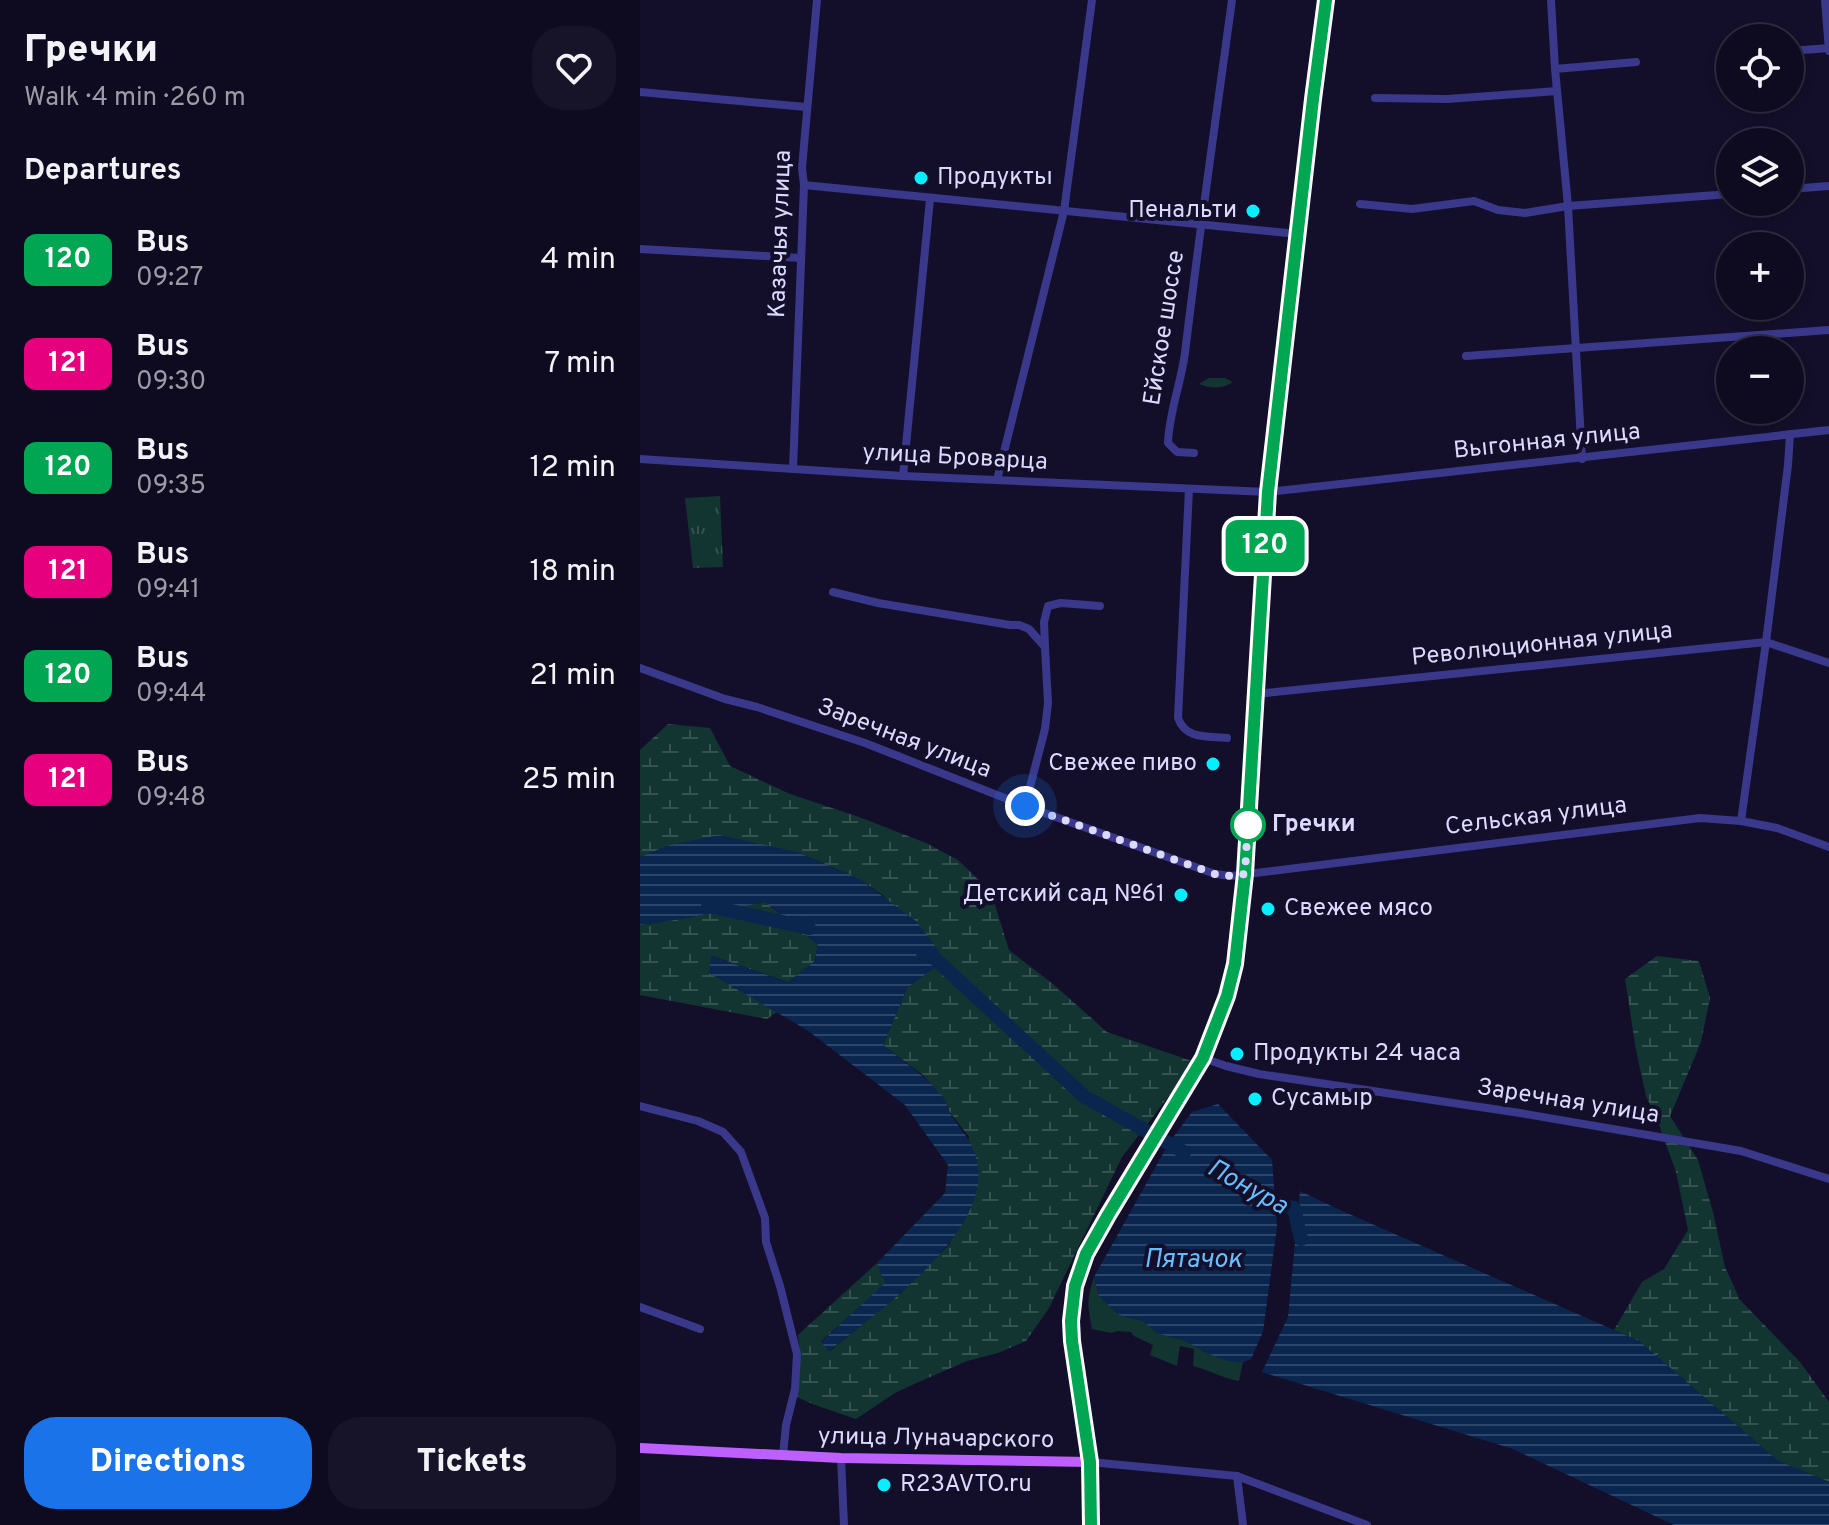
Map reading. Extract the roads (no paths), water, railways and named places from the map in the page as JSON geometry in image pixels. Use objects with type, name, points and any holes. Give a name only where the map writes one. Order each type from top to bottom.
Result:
[{"type":"main road","points":[[1091,1525],[1090,1462],[1075,1371],[1071,1321],[1075,1286],[1086,1254],[1203,1058],[1227,996],[1235,964],[1245,874],[1268,492],[1326,0]]},
{"type":"main road","name":"улица Луначарского","points":[[640,1448],[841,1458],[1090,1462]]},
{"type":"street","name":"Казачья улица","points":[[793,469],[804,185],[802,168],[817,0]]},
{"type":"street","points":[[997,480],[1064,211],[1092,0]]},
{"type":"street","points":[[1222,0],[1232,0]]},
{"type":"street","name":"Ейское шоссе","points":[[1194,453],[1177,452],[1168,443],[1169,431],[1183,366],[1232,0]]},
{"type":"street","points":[[1551,0],[1568,206],[1582,459]]},
{"type":"street","points":[[1804,50],[1829,49],[1825,0]]},
{"type":"street","points":[[1555,69],[1636,62]]},
{"type":"street","points":[[1375,98],[1448,99],[1557,91]]},
{"type":"street","points":[[640,92],[806,107]]},
{"type":"street","points":[[804,185],[1298,234]]},
{"type":"street","points":[[1804,188],[1829,186]]},
{"type":"street","points":[[1360,204],[1412,209],[1474,201],[1498,210],[1525,213],[1568,206],[1716,195]]},
{"type":"street","points":[[903,476],[930,199]]},
{"type":"street","points":[[640,249],[801,258]]},
{"type":"street","points":[[1466,356],[1829,330]]},
{"type":"street","name":"Выгонная улица","points":[[1268,492],[1829,430]]},
{"type":"street","points":[[1741,821],[1790,434]]},
{"type":"street","name":"улица Броварца","points":[[640,459],[903,476],[1268,492]]},
{"type":"street","points":[[1189,489],[1178,718],[1183,730],[1189,733],[1227,738]]},
{"type":"street","points":[[833,592],[878,603],[1019,625],[1029,629],[1045,647]]},
{"type":"street","points":[[1025,806],[1045,729],[1048,703],[1044,622],[1048,606],[1061,603],[1100,606]]},
{"type":"street","name":"Революционная улица","points":[[1256,694],[1766,642],[1829,663]]},
{"type":"street","name":"Заречная улица","points":[[640,668],[725,699],[865,743],[1025,806],[1215,874],[1245,874]]},
{"type":"street","name":"Сельская улица","points":[[1245,874],[1700,818],[1777,828],[1829,847]]},
{"type":"street","name":"Заречная улица","points":[[1203,1058],[1259,1074],[1520,1113],[1741,1151],[1829,1179]]},
{"type":"street","points":[[640,1106],[710,1126],[723,1132],[741,1152],[765,1218],[766,1242],[797,1354],[795,1389],[786,1425],[783,1455]]},
{"type":"street","points":[[640,1307],[700,1329]]},
{"type":"street","points":[[841,1458],[844,1525]]},
{"type":"street","name":"улица Луначарского","points":[[1090,1462],[1237,1476],[1367,1525]]},
{"type":"street","points":[[1237,1476],[1243,1525]]},
{"type":"water","points":[[719,835],[797,852],[858,878],[916,921],[940,952],[934,968],[907,988],[883,1045],[922,1076],[944,1099],[974,1151],[978,1167],[976,1193],[965,1220],[924,1271],[829,1351],[821,1342],[885,1283],[877,1263],[945,1193],[948,1165],[905,1105],[807,1030],[709,973],[711,956],[788,982],[814,962],[818,945],[765,902],[640,925],[640,857],[670,845]]},
{"type":"water","name":"Пятачок","points":[[1218,1104],[1272,1160],[1277,1227],[1263,1332],[1251,1359],[1243,1362],[1227,1361],[1181,1339],[1158,1334],[1143,1321],[1119,1315],[1099,1296],[1094,1277],[1169,1143],[1192,1112]]},
{"type":"water","points":[[1300,1191],[1639,1341],[1777,1460],[1829,1482],[1829,1525],[1674,1525],[1513,1449],[1262,1372],[1288,1317]]},
{"type":"waterway","name":"Понура","points":[[708,906],[809,928]]},
{"type":"waterway","name":"Понура","points":[[923,953],[931,955],[1085,1097],[1184,1152]]},
{"type":"waterway","name":"Понура","points":[[1258,1193],[1274,1204],[1294,1208],[1301,1239]]},
{"type":"place","name":"Продукты","points":[[921,178]]},
{"type":"place","name":"Пенальти","points":[[1253,211]]},
{"type":"place","name":"Свежее пиво","points":[[1213,764]]},
{"type":"place","name":"Гречки","points":[[1248,825]]},
{"type":"place","name":"Детский сад №61","points":[[1181,895]]},
{"type":"place","name":"Свежее мясо","points":[[1268,909]]},
{"type":"place","name":"Продукты 24 часа","points":[[1237,1054]]},
{"type":"place","name":"Сусамыр","points":[[1255,1099]]},
{"type":"place","name":"R23AVTO.ru","points":[[884,1485]]}]
